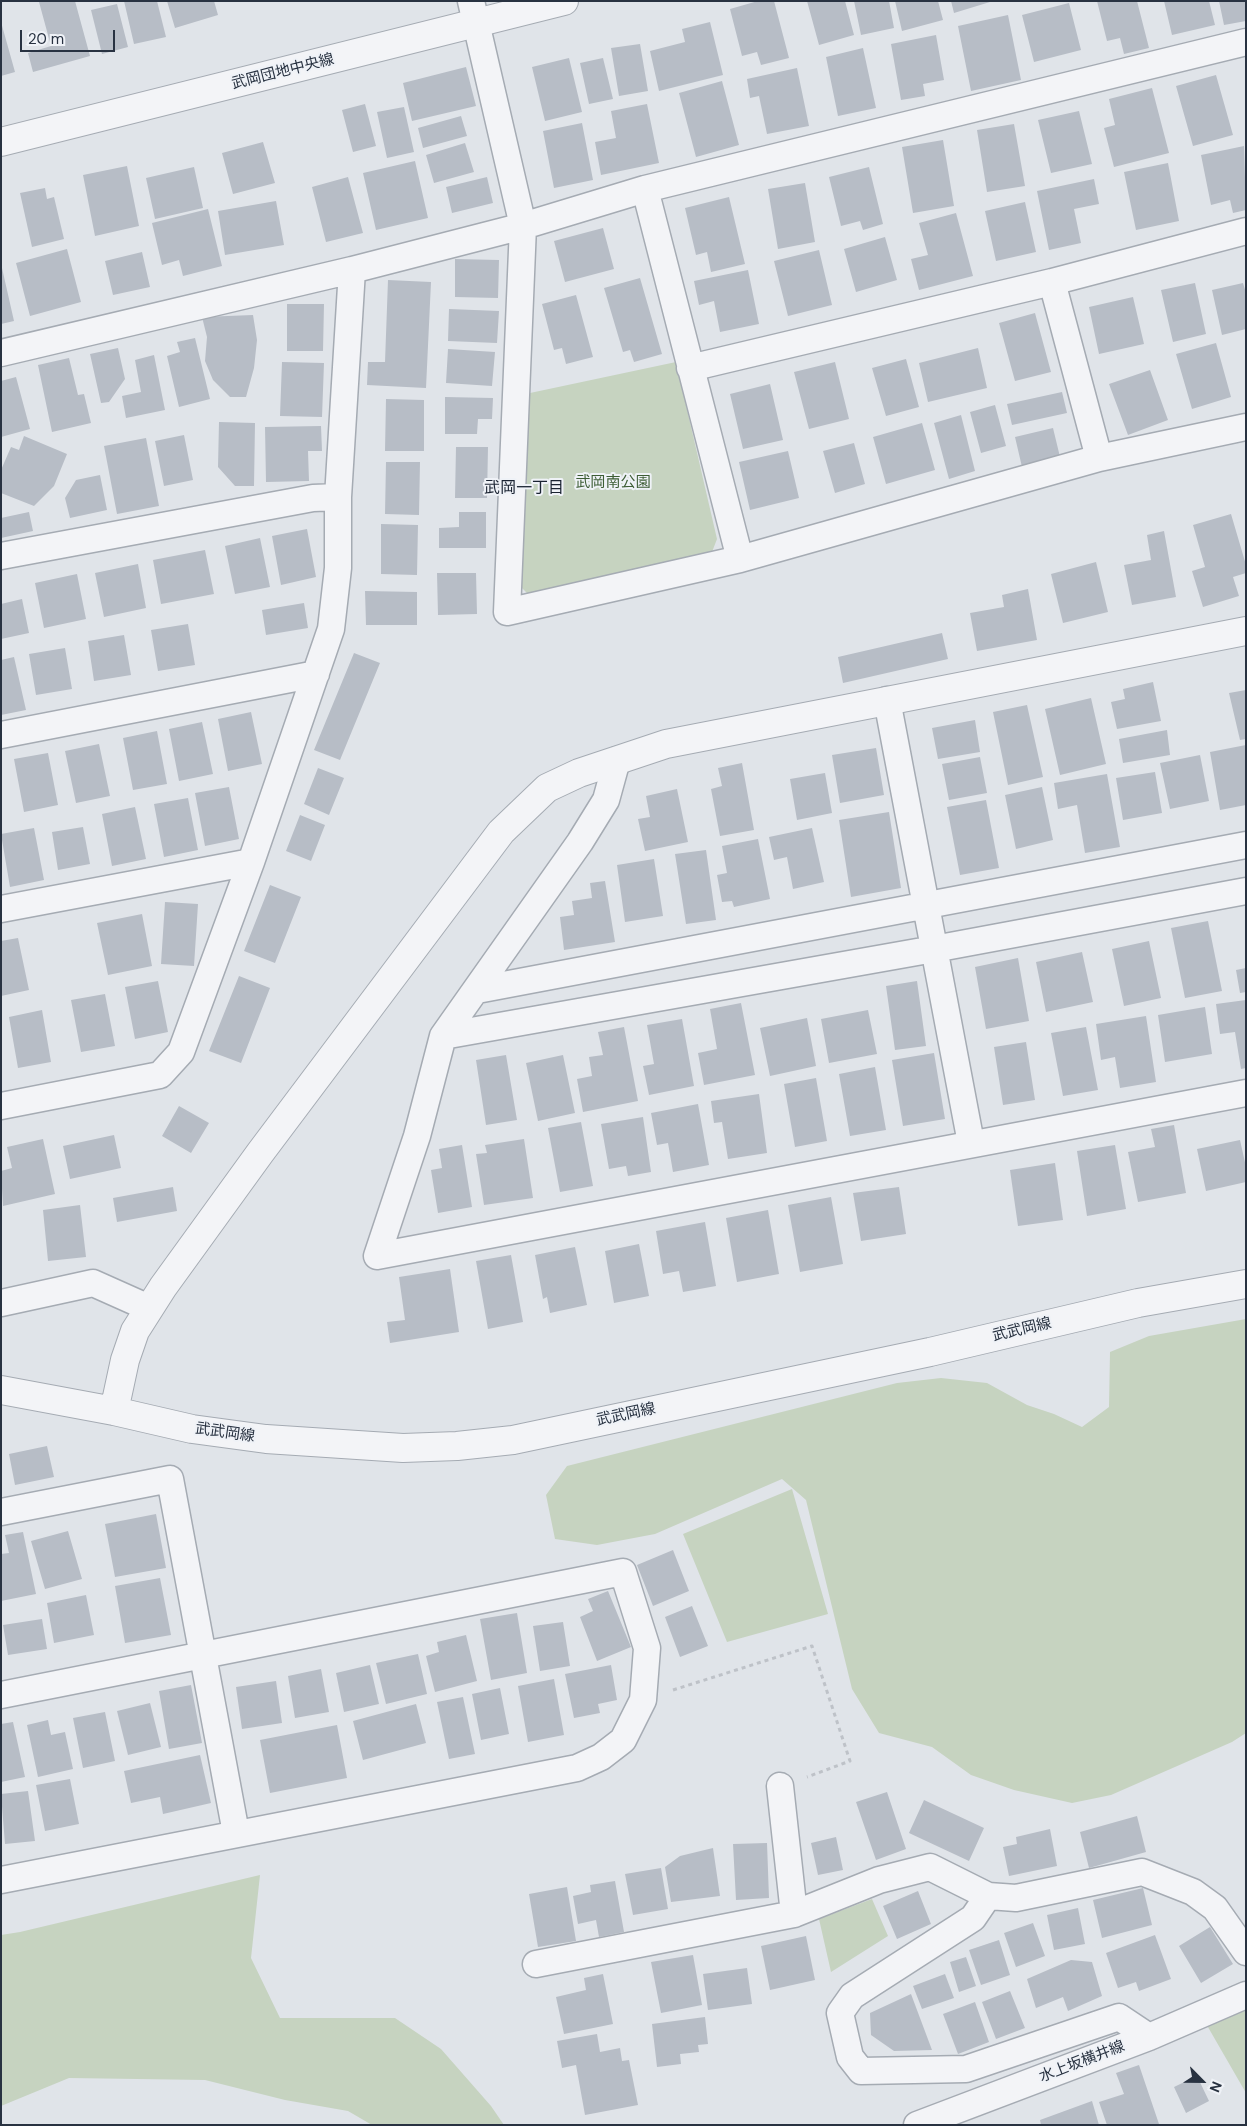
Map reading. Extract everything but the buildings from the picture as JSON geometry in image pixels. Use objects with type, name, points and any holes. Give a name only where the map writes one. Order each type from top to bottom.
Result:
[{"type":"street","name":"武岡団地中央線","points":[[1,142],[473,12],[564,1]]},
{"type":"street","points":[[473,12],[524,226],[507,612],[740,559],[1099,458],[1246,427]]},
{"type":"street","points":[[1,352],[352,270],[524,226],[645,189],[1246,42]]},
{"type":"street","points":[[645,189],[740,559]]},
{"type":"street","points":[[690,368],[1052,282],[1246,231]]},
{"type":"street","points":[[1,1106],[160,1075],[181,1052],[251,862],[331,629],[338,568],[338,497],[352,270]]},
{"type":"street","points":[[1052,282],[1099,458]]},
{"type":"street","points":[[1,556],[313,498],[338,497]]},
{"type":"street","points":[[114,1411],[125,1360],[135,1331],[149,1308],[249,1169],[501,832],[547,788],[579,773],[666,744],[1246,631]]},
{"type":"street","points":[[1,735],[316,674]]},
{"type":"street","points":[[887,700],[971,1143]]},
{"type":"street","points":[[617,760],[606,800],[580,842],[443,1036],[417,1136],[377,1256],[971,1143],[1246,1093]]},
{"type":"street","points":[[477,990],[926,907],[1246,845]]},
{"type":"street","points":[[1,909],[251,862]]},
{"type":"street","points":[[443,1036],[934,950],[1246,891]]},
{"type":"street","points":[[1,1303],[93,1283],[149,1308]]},
{"type":"street","name":"武武岡線","points":[[1,1390],[192,1428],[266,1439],[332,1445],[403,1448],[456,1446],[513,1440],[930,1352],[1138,1302],[1246,1284]]},
{"type":"street","points":[[1,1512],[170,1479],[236,1833]]},
{"type":"street","points":[[1,1695],[622,1572],[648,1648],[643,1700],[623,1740],[601,1757],[577,1768],[1,1880]]},
{"type":"street","points":[[780,1786],[794,1914]]},
{"type":"street","points":[[536,1964],[794,1914],[879,1880],[930,1867],[988,1896],[1016,1898],[1142,1872],[1193,1892],[1215,1908],[1246,1952]]},
{"type":"street","points":[[988,1896],[973,1918],[852,1996],[840,2013],[850,2057],[861,2071],[966,2069],[1119,2017],[1149,2037]]},
{"type":"street","name":"水上坂横井線","points":[[917,2125],[1149,2037],[1246,1995]]},
{"type":"path","points":[[643,1700],[812,1646],[850,1761],[780,1786]]},
{"type":"green space","name":"武岡南公園","points":[[676,362],[717,539],[712,552],[531,597],[516,582],[530,393]]},
{"type":"green space","points":[[1246,1319],[1246,1733],[1232,1742],[1111,1795],[1072,1803],[1014,1790],[971,1775],[932,1747],[879,1733],[852,1689],[806,1500],[782,1479],[655,1534],[597,1545],[555,1539],[546,1495],[567,1466],[897,1383],[941,1378],[987,1383],[1027,1405],[1054,1414],[1082,1427],[1109,1407],[1110,1352],[1149,1336]]},
{"type":"green space","points":[[792,1489],[828,1614],[727,1642],[683,1534]]},
{"type":"green space","points":[[260,1875],[251,1958],[280,2018],[395,2018],[441,2049],[491,2106],[504,2125],[372,2125],[348,2111],[285,2100],[205,2080],[69,2078],[1,2106],[1,1935]]},
{"type":"green space","points":[[872,1899],[888,1936],[831,1972],[819,1919]]},
{"type":"green space","points":[[1246,2000],[1246,2093],[1201,2015]]},
{"type":"district","name":"武岡一丁目","points":[[524,489]]}]
